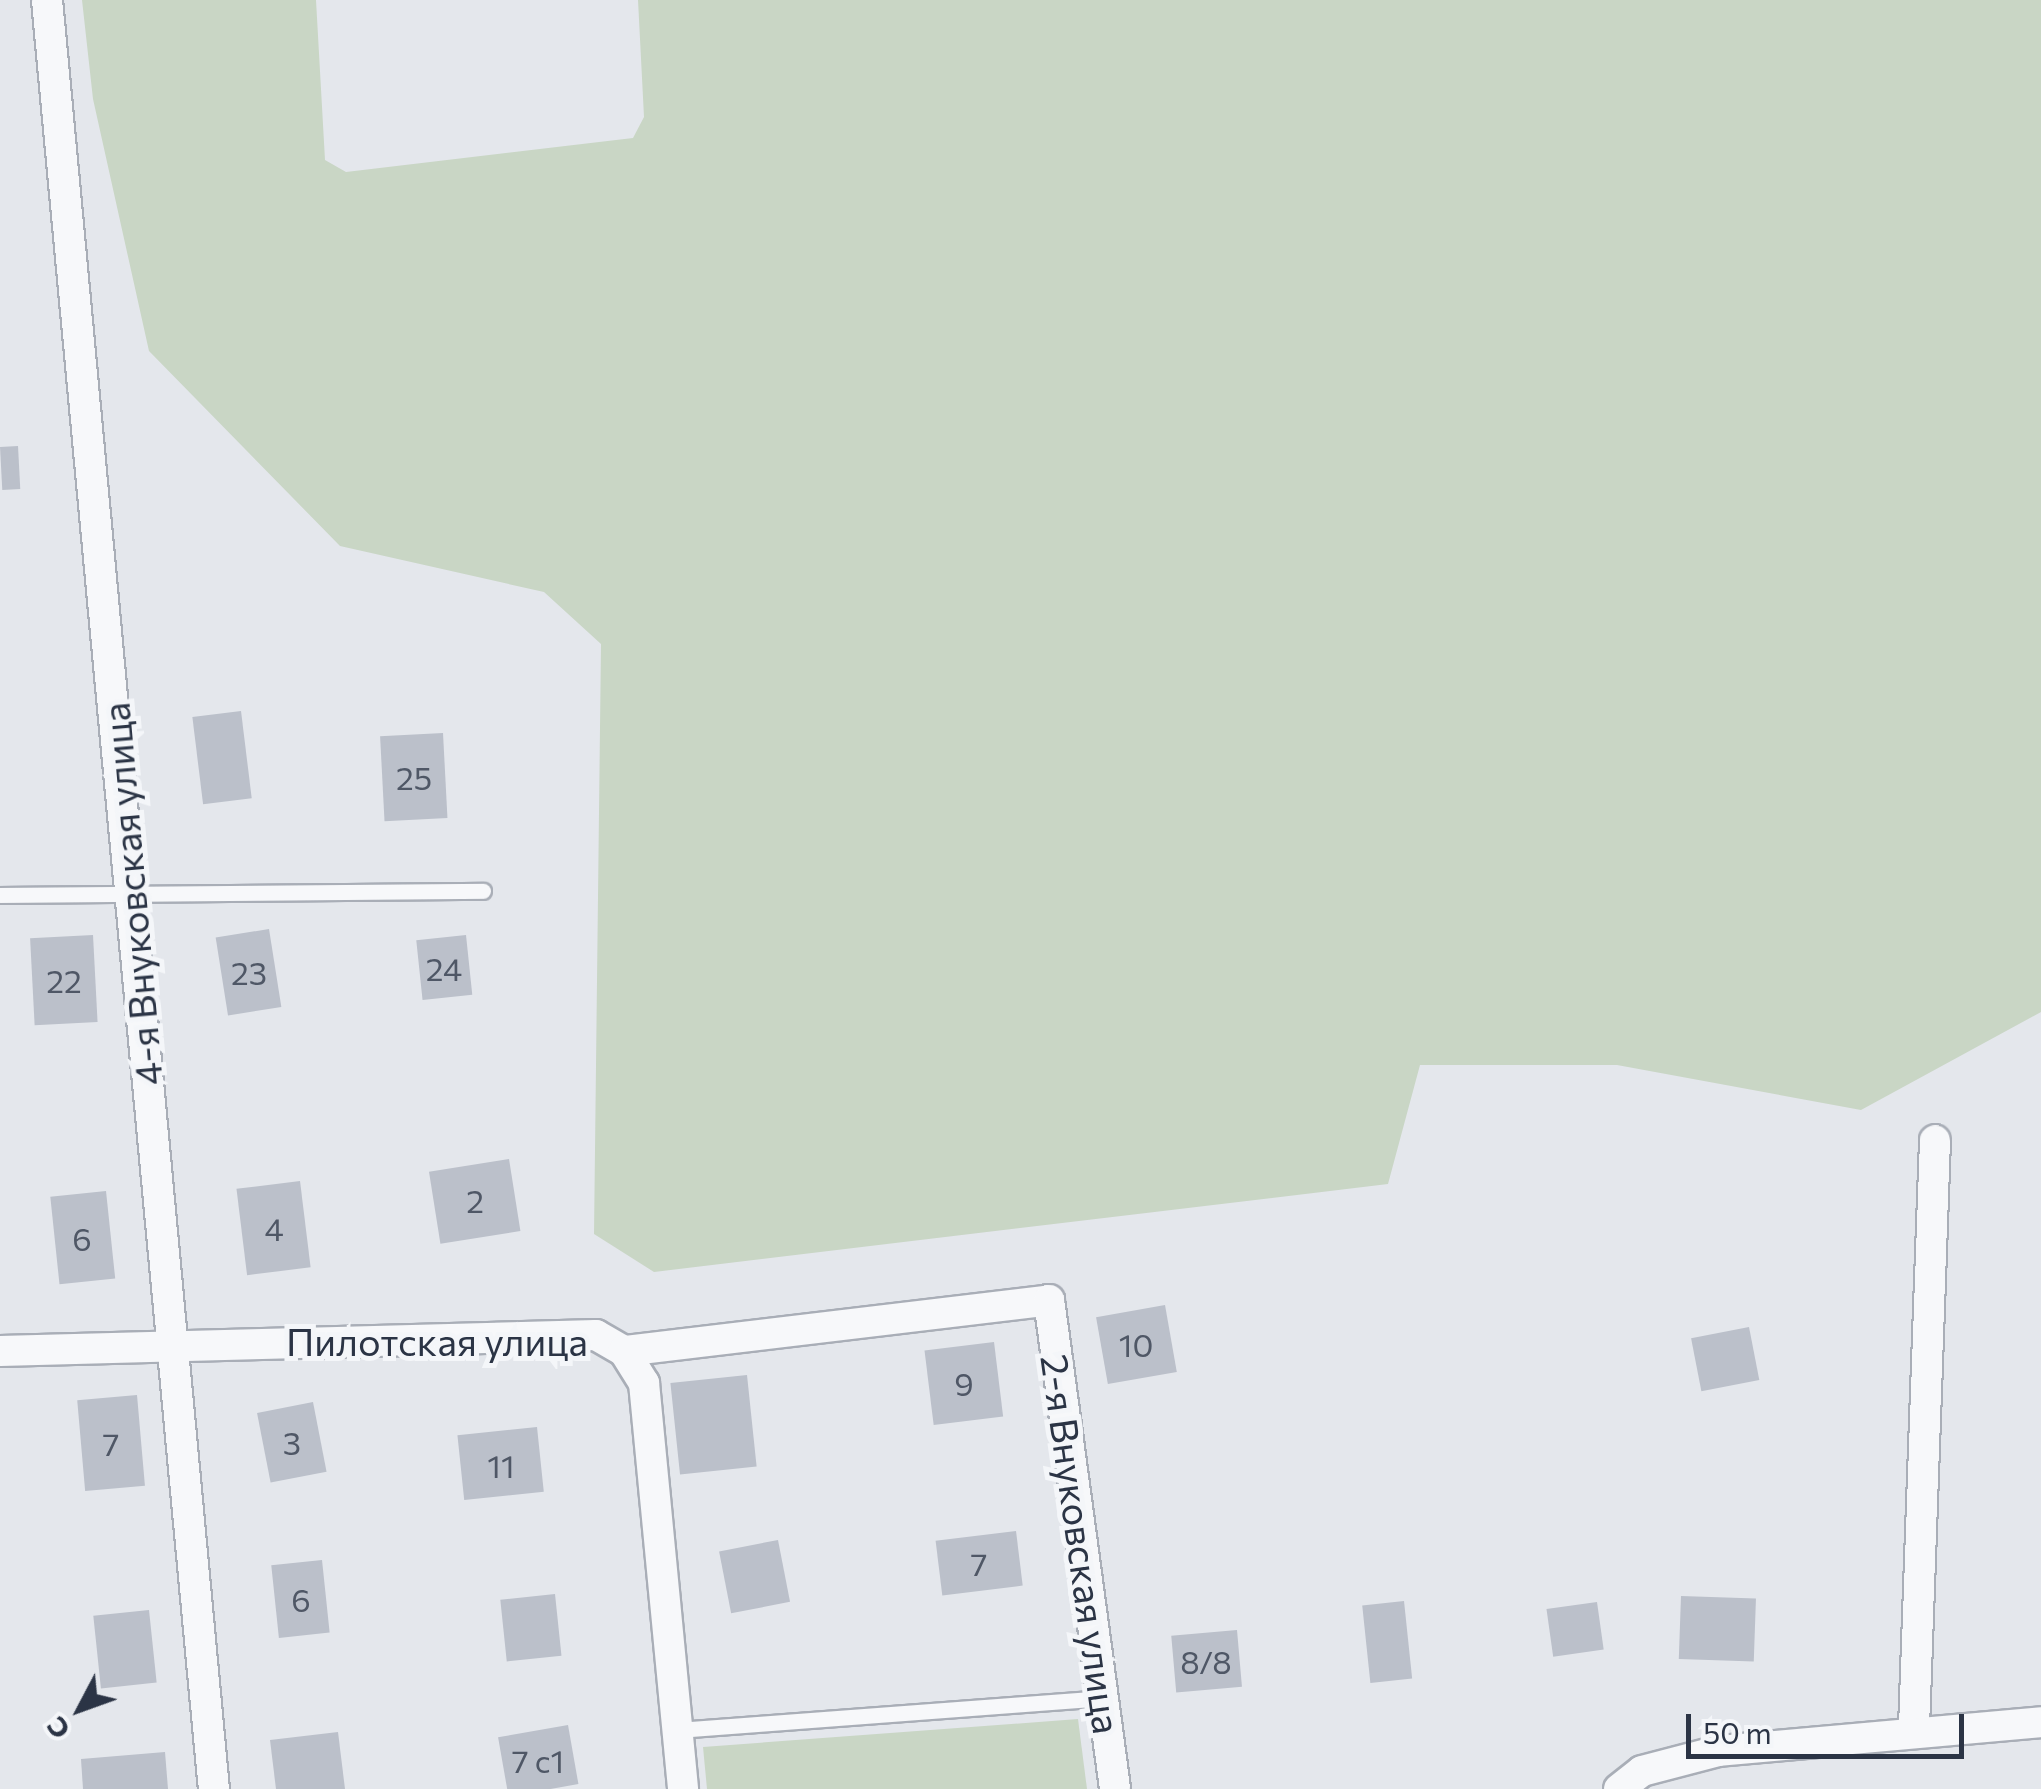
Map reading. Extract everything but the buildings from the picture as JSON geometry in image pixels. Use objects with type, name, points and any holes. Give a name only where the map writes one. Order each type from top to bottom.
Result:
[{"type":"street","name":"4-я Внуковская улица","points":[[47,0],[214,1789]]},
{"type":"street","points":[[1914,1728],[1935,1140]]},
{"type":"street","name":"Пилотская улица","points":[[0,1351],[596,1335],[624,1351],[1048,1300]]},
{"type":"street","name":"2-я Внуковская улица","points":[[1048,1300],[1115,1789]]},
{"type":"street","points":[[624,1351],[644,1382],[683,1789]]},
{"type":"street","points":[[1619,1789],[1642,1771],[1718,1751],[1914,1728],[2041,1722]]},
{"type":"lane","points":[[0,895],[132,900],[483,891]]},
{"type":"lane","points":[[678,1730],[1104,1698]]},
{"type":"green space","points":[[82,0],[316,0],[325,160],[346,172],[633,138],[644,117],[638,0],[2041,0],[2041,1012],[1861,1110],[1617,1065],[1420,1065],[1388,1184],[654,1272],[594,1234],[601,644],[544,592],[340,546],[149,351],[93,99]]},
{"type":"green space","points":[[1078,1719],[1087,1789],[707,1789],[703,1747]]}]
